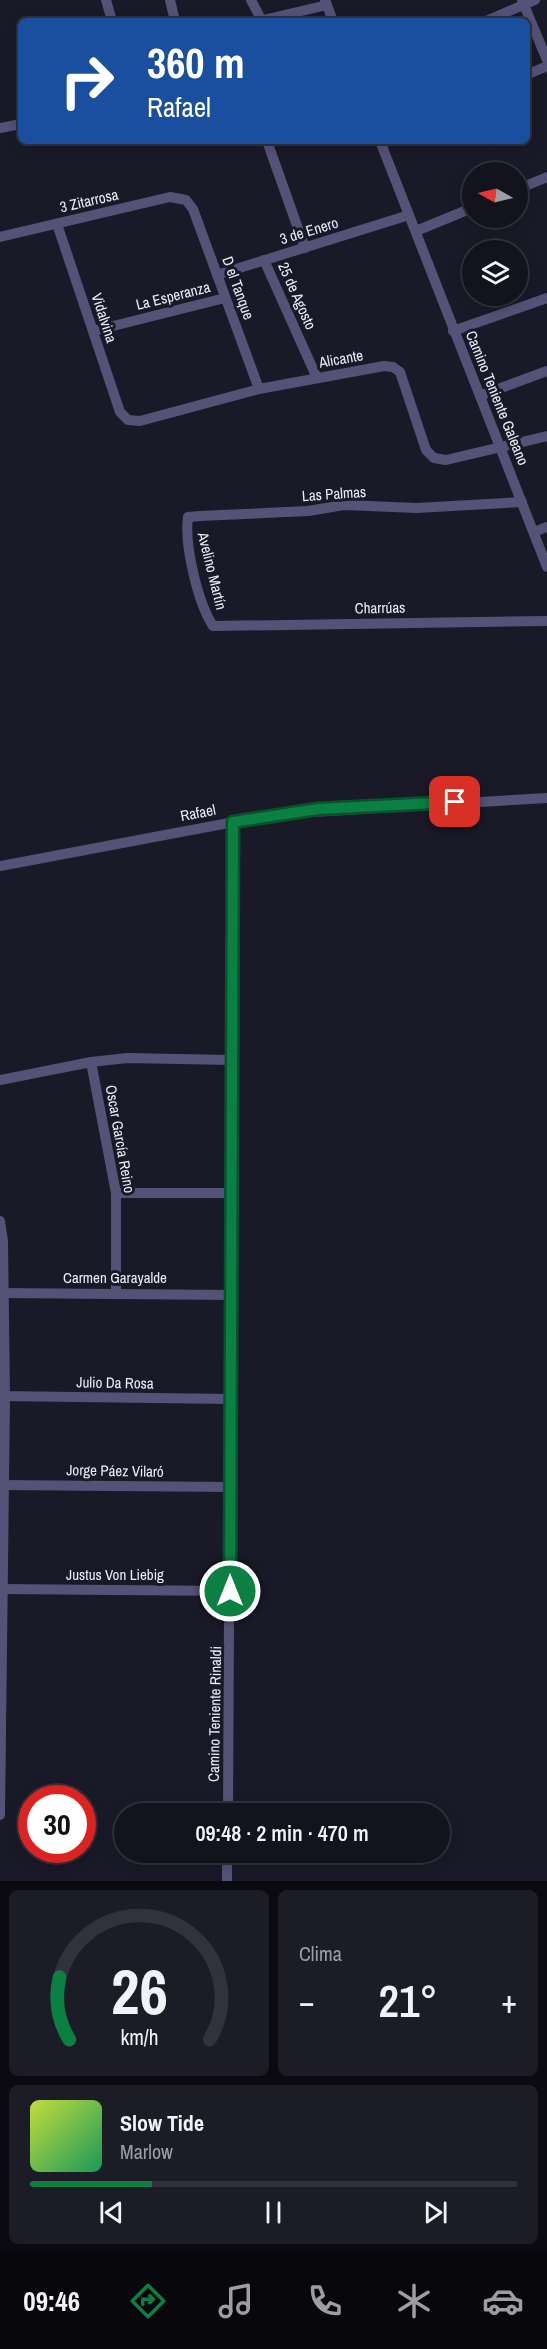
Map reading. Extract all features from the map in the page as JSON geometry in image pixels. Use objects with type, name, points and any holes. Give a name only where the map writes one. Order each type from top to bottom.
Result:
[{"type":"street","points":[[106,0],[111,18]]},
{"type":"street","points":[[170,0],[174,18]]},
{"type":"street","points":[[251,0],[259,18]]},
{"type":"street","points":[[492,18],[523,2],[535,0]]},
{"type":"street","points":[[523,2],[530,18]]},
{"type":"street","points":[[271,18],[326,3],[332,18]]},
{"type":"street","points":[[530,19],[547,60]]},
{"type":"street","points":[[530,73],[547,66]]},
{"type":"street","points":[[0,128],[18,125]]},
{"type":"street","points":[[268,144],[305,248]]},
{"type":"street","name":"Camino Teniente Galeano","points":[[381,144],[453,331],[482,395],[547,567]]},
{"type":"street","points":[[528,185],[547,177]]},
{"type":"street","name":"3 Zitarrosa","points":[[0,237],[170,197],[186,200]]},
{"type":"street","name":"D el Tanque","points":[[186,200],[193,209],[259,389]]},
{"type":"street","points":[[416,231],[462,211]]},
{"type":"street","name":"3 de Enero","points":[[217,275],[409,215]]},
{"type":"street","name":"Vidalvina","points":[[57,224],[120,412],[128,420]]},
{"type":"street","name":"25 de Agosto","points":[[264,260],[317,378]]},
{"type":"street","name":"La Esperanza","points":[[93,331],[225,298]]},
{"type":"street","points":[[453,331],[547,298]]},
{"type":"street","name":"Alicante","points":[[128,420],[140,421],[259,389],[384,366],[393,367],[400,372],[426,450],[434,458],[446,460],[502,448]]},
{"type":"street","points":[[482,395],[547,371]]},
{"type":"street","points":[[502,448],[547,436]]},
{"type":"street","name":"Las Palmas","points":[[187,522],[188,518],[200,516],[308,511],[344,505],[417,508],[522,502]]},
{"type":"street","name":"Avelino Martín","points":[[187,522],[186,538],[195,577],[206,615],[213,627]]},
{"type":"street","points":[[534,532],[547,527]]},
{"type":"street","name":"Charrúas","points":[[213,627],[547,621]]},
{"type":"street","name":"Rafael","points":[[0,866],[233,822],[318,809],[547,798]]},
{"type":"street","name":"Camino Teniente Rinaldi","points":[[228,1803],[233,822]]},
{"type":"street","points":[[0,1080],[92,1062],[127,1058],[231,1060]]},
{"type":"street","name":"Oscar García Reino","points":[[92,1062],[116,1193],[116,1293]]},
{"type":"street","points":[[116,1193],[231,1193]]},
{"type":"street","points":[[0,1221],[2,1293],[0,1815]]},
{"type":"street","name":"Carmen Garayalde","points":[[2,1293],[231,1295]]},
{"type":"street","name":"Julio Da Rosa","points":[[2,1396],[230,1399]]},
{"type":"street","name":"Jorge Páez Vilaró","points":[[2,1485],[230,1487]]},
{"type":"street","name":"Justus Von Liebig","points":[[1,1589],[230,1591]]},
{"type":"street","points":[[227,1863],[227,1881]]},
{"type":"route","points":[[230,1591],[233,822],[318,809],[455,802]]}]
